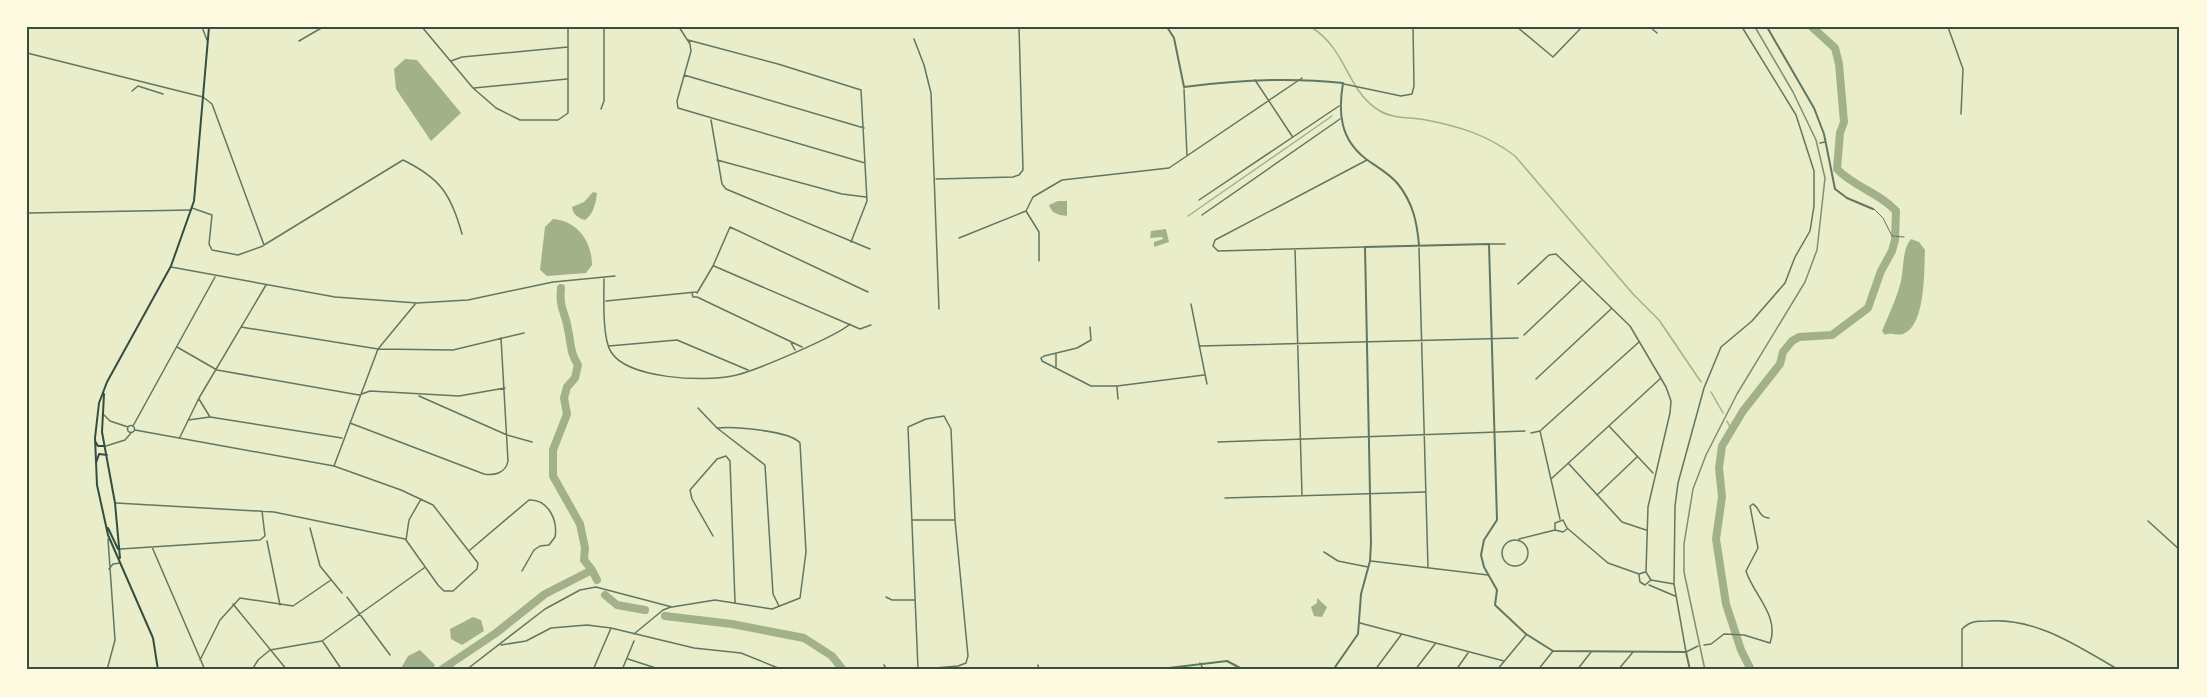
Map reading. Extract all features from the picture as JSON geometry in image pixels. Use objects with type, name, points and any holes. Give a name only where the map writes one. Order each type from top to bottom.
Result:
[{"type":"main road","points":[[158,670],[153,638],[108,535],[95,468],[95,438],[104,391],[171,267],[192,209],[209,27]]},
{"type":"main road","points":[[104,391],[102,423],[115,503],[120,562]]},
{"type":"main road","points":[[96,428],[102,423]]},
{"type":"main road","points":[[95,438],[98,446],[105,446]]},
{"type":"main road","points":[[95,468],[99,454],[107,455]]},
{"type":"main road","points":[[104,519],[119,550]]},
{"type":"street","points":[[202,27],[207,42]]},
{"type":"street","points":[[299,41],[323,27]]},
{"type":"street","points":[[423,27],[484,99],[514,119],[558,120],[568,113],[568,27]]},
{"type":"street","points":[[601,109],[604,101],[604,27]]},
{"type":"street","points":[[679,27],[690,44],[677,105],[683,111],[866,163]]},
{"type":"street","points":[[934,179],[1019,175],[1023,170],[1019,27]]},
{"type":"street","points":[[1167,27],[1174,38],[1184,87],[1187,157]]},
{"type":"street","points":[[1184,87],[1302,78],[1343,83],[1401,96],[1412,94],[1414,86],[1413,27]]},
{"type":"street","points":[[1518,27],[1551,57],[1582,27]]},
{"type":"street","points":[[1650,27],[1657,33]]},
{"type":"street","points":[[1690,670],[1674,584],[1673,538],[1678,483],[1707,378],[1721,347],[1776,296],[1810,231],[1815,189],[1808,145],[1790,103],[1742,27]]},
{"type":"street","points":[[1767,27],[1814,108],[1826,141],[1835,189],[1847,198],[1874,209]]},
{"type":"street","points":[[1948,27],[1963,69],[1961,114]]},
{"type":"street","points":[[914,39],[931,93],[939,309]]},
{"type":"street","points":[[688,40],[860,88],[863,93],[867,197],[863,216],[851,242]]},
{"type":"street","points":[[450,61],[462,57],[569,46]]},
{"type":"street","points":[[27,53],[203,97],[212,104],[264,245]]},
{"type":"street","points":[[684,75],[864,128]]},
{"type":"street","points":[[959,238],[1026,211],[1033,196],[1062,180],[1161,171],[1187,157],[1302,78]]},
{"type":"street","points":[[473,88],[568,79]]},
{"type":"street","points":[[1255,80],[1293,137]]},
{"type":"street","points":[[1343,83],[1339,106],[1340,119],[1349,140],[1367,160],[1386,172],[1406,195],[1414,210],[1419,245],[1428,568]]},
{"type":"street","points":[[132,91],[138,86],[163,94]]},
{"type":"street","points":[[1199,200],[1339,106]]},
{"type":"street","points":[[710,119],[722,184],[726,189],[870,249]]},
{"type":"street","points":[[1202,215],[1340,119]]},
{"type":"street","points":[[1820,143],[1826,141]]},
{"type":"street","points":[[27,213],[192,209],[212,215],[209,244],[212,250],[238,255],[264,245],[403,160],[420,168],[448,194],[462,234]]},
{"type":"street","points":[[717,160],[842,194],[867,197]]},
{"type":"street","points":[[1367,160],[1215,240],[1213,246],[1218,251],[1505,244]]},
{"type":"street","points":[[1026,211],[1039,232],[1039,261]]},
{"type":"street","points":[[697,297],[730,227],[868,292]]},
{"type":"street","points":[[1489,244],[1497,520],[1484,540],[1481,555],[1488,575],[1497,590],[1495,605],[1526,634],[1553,651],[1686,652],[1698,646]]},
{"type":"street","points":[[1334,670],[1352,646],[1360,623],[1361,594],[1370,561],[1371,493],[1365,247]]},
{"type":"street","points":[[1295,249],[1302,495]]},
{"type":"street","points":[[1518,284],[1552,254],[1561,257],[1582,281],[1630,326],[1661,378],[1671,401],[1654,475],[1646,530],[1646,572],[1651,580],[1674,584]]},
{"type":"street","points":[[713,266],[860,329],[871,325]]},
{"type":"street","points":[[171,267],[346,298],[417,303],[468,300],[552,282],[615,276]]},
{"type":"street","points":[[128,428],[133,426],[215,276]]},
{"type":"street","points":[[604,278],[608,346],[623,363],[649,374],[730,377],[836,335],[850,324]]},
{"type":"street","points":[[1524,335],[1582,281]]},
{"type":"street","points":[[179,438],[199,398],[218,370],[266,285]]},
{"type":"street","points":[[605,301],[697,293]]},
{"type":"street","points":[[692,294],[693,297],[803,348]]},
{"type":"street","points":[[333,466],[378,349],[417,303]]},
{"type":"street","points":[[1191,304],[1207,384]]},
{"type":"street","points":[[1536,379],[1611,309]]},
{"type":"street","points":[[241,327],[378,349],[453,350],[524,333]]},
{"type":"street","points":[[1090,327],[1091,340],[1077,348],[1041,358],[1091,386],[1117,386],[1204,375]]},
{"type":"street","points":[[350,423],[489,475],[499,473],[507,466],[501,338]]},
{"type":"street","points":[[1199,346],[1518,338]]},
{"type":"street","points":[[608,346],[671,339],[749,370]]},
{"type":"street","points":[[790,340],[795,351]]},
{"type":"street","points":[[1531,433],[1540,431],[1639,341]]},
{"type":"street","points":[[177,347],[218,370],[359,395],[370,391],[459,396],[505,388]]},
{"type":"street","points":[[1056,353],[1057,369]]},
{"type":"street","points":[[1551,479],[1661,378]]},
{"type":"street","points":[[1117,386],[1118,399]]},
{"type":"street","points":[[418,395],[507,435],[532,442]]},
{"type":"street","points":[[199,398],[210,417]]},
{"type":"street","points":[[698,408],[717,428],[765,465],[773,594],[780,607]]},
{"type":"street","points":[[103,413],[110,421],[128,428],[131,433]]},
{"type":"street","points":[[912,670],[958,666],[966,663],[968,656],[955,520],[951,429],[944,416],[926,419],[908,427],[918,669]]},
{"type":"street","points":[[187,420],[210,417],[343,438]]},
{"type":"street","points":[[102,423],[110,421]]},
{"type":"street","points":[[133,426],[135,430]]},
{"type":"street","points":[[1609,426],[1654,475]]},
{"type":"street","points":[[634,634],[663,610],[672,607],[714,600],[761,609],[780,607],[800,598],[806,552],[800,443],[792,436],[738,427],[717,428]]},
{"type":"street","points":[[105,446],[128,438],[135,430],[333,466],[421,499],[433,505],[478,563],[477,569],[466,581],[448,592],[424,568],[406,540],[409,520],[421,499]]},
{"type":"street","points":[[1218,442],[1525,431]]},
{"type":"street","points":[[1540,431],[1560,520]]},
{"type":"street","points":[[712,536],[692,499],[690,490],[717,459],[726,456],[730,461],[735,603]]},
{"type":"street","points":[[1597,495],[1637,456]]},
{"type":"street","points":[[1568,463],[1622,522],[1646,530]]},
{"type":"street","points":[[1225,498],[1425,492]]},
{"type":"street","points":[[469,550],[529,500],[536,500],[546,506],[552,515],[556,530],[555,537],[549,545],[540,546],[534,550],[528,566],[522,571]]},
{"type":"street","points":[[115,503],[262,511],[406,540]]},
{"type":"street","points":[[1704,645],[1712,643],[1719,636],[1734,634],[1770,643],[1772,638],[1767,610],[1746,571],[1758,548],[1750,506],[1756,506],[1762,516],[1769,518]]},
{"type":"street","points":[[119,550],[260,540],[266,536],[262,511]]},
{"type":"street","points":[[912,520],[955,520]]},
{"type":"street","points":[[1560,520],[1566,522],[1567,528],[1608,562],[1639,574],[1646,572]]},
{"type":"street","points":[[1555,530],[1555,523],[1560,520]]},
{"type":"street","points":[[2148,522],[2180,550]]},
{"type":"street","points":[[310,528],[318,562],[342,592]]},
{"type":"street","points":[[1516,540],[1524,544],[1527,556],[1522,563],[1513,566],[1506,562],[1502,551],[1505,543],[1516,540],[1555,530],[1560,533],[1567,528]]},
{"type":"street","points":[[107,670],[115,640],[108,535]]},
{"type":"street","points":[[267,541],[280,606]]},
{"type":"street","points":[[152,546],[205,670]]},
{"type":"street","points":[[1324,552],[1338,561],[1368,567]]},
{"type":"street","points":[[1370,561],[1488,575]]},
{"type":"street","points":[[109,569],[113,564],[120,562]]},
{"type":"street","points":[[252,670],[258,660],[270,650],[322,641],[424,568]]},
{"type":"street","points":[[1639,574],[1640,582],[1676,596]]},
{"type":"street","points":[[200,660],[220,620],[233,604],[243,597],[280,606],[293,606],[331,580]]},
{"type":"street","points":[[1647,584],[1651,580]]},
{"type":"street","points":[[466,670],[545,609],[580,590],[596,587],[672,607]]},
{"type":"street","points":[[347,597],[390,655]]},
{"type":"street","points":[[886,597],[892,600],[915,600]]},
{"type":"street","points":[[233,604],[287,670]]},
{"type":"street","points":[[1962,670],[1962,629],[1969,623],[1999,620],[2025,623],[2054,633],[2119,670]]},
{"type":"street","points":[[1360,623],[1504,661]]},
{"type":"street","points":[[498,645],[526,641],[551,628],[580,624],[611,628],[694,648],[741,653],[783,670]]},
{"type":"street","points":[[593,670],[611,628]]},
{"type":"street","points":[[1375,670],[1402,634]]},
{"type":"street","points":[[1497,670],[1526,634]]},
{"type":"street","points":[[322,641],[342,670]]},
{"type":"street","points":[[622,670],[634,641]]},
{"type":"street","points":[[1415,670],[1435,643]]},
{"type":"street","points":[[1538,670],[1553,651]]},
{"type":"street","points":[[1577,670],[1592,651]]},
{"type":"street","points":[[1456,670],[1469,652]]},
{"type":"street","points":[[1618,670],[1633,652]]},
{"type":"street","points":[[628,659],[662,670]]},
{"type":"street","points":[[1152,670],[1227,661],[1244,670]]},
{"type":"street","points":[[1205,662],[1205,670]]},
{"type":"street","points":[[1200,663],[1205,670]]},
{"type":"street","points":[[884,665],[887,670]]},
{"type":"street","points":[[1038,665],[1039,670]]},
{"type":"street","points":[[958,666],[959,670]]},
{"type":"street","points":[[537,670],[542,669]]},
{"type":"lane","points":[[1874,209],[1883,218],[1892,236],[1904,237]]},
{"type":"shaded area","points":[[405,59],[417,60],[461,113],[431,141],[396,89],[394,69]]},
{"type":"shaded area","points":[[593,192],[597,193],[595,205],[585,220],[575,214],[572,207],[584,202]]},
{"type":"shaded area","points":[[1058,201],[1067,201],[1067,216],[1056,214],[1050,208],[1049,205]]},
{"type":"shaded area","points":[[553,219],[570,224],[582,234],[589,248],[592,265],[586,273],[547,276],[540,270],[545,227]]},
{"type":"shaded area","points":[[1166,229],[1169,242],[1154,247],[1154,242],[1163,239],[1162,237],[1150,238],[1151,231]]},
{"type":"shaded area","points":[[1911,239],[1919,242],[1925,250],[1920,309],[1911,329],[1903,334],[1885,335],[1882,331],[1899,287],[1905,253]]},
{"type":"shaded area","points":[[1317,598],[1327,607],[1322,617],[1314,616],[1311,607],[1317,603]]},
{"type":"shaded area","points":[[473,617],[481,620],[484,631],[462,645],[451,639],[450,629]]},
{"type":"shaded area","points":[[420,650],[435,665],[433,669],[400,670],[408,656]]},
{"type":"waterway","points":[[1311,27],[1333,47],[1360,93],[1380,111],[1461,128],[1494,142],[1515,156],[1633,294],[1659,320],[1701,382]]},
{"type":"waterway","points":[[1751,670],[1741,650],[1726,604],[1716,539],[1722,497],[1719,468],[1722,446],[1743,411],[1780,364],[1783,352],[1792,341],[1799,337],[1832,335],[1868,308],[1895,240],[1896,211],[1837,169],[1840,133],[1844,122],[1839,64],[1835,48],[1812,27]]},
{"type":"waterway","points":[[1188,216],[1332,116]]},
{"type":"waterway","points":[[441,670],[496,633],[545,594],[592,570],[584,560],[585,548],[580,524],[553,476],[553,450],[567,414],[564,398],[567,387],[575,378],[578,365],[572,352],[562,305],[561,288]]},
{"type":"waterway","points":[[1711,392],[1723,413]]},
{"type":"waterway","points":[[1727,421],[1731,429]]},
{"type":"waterway","points":[[592,570],[597,580]]},
{"type":"waterway","points":[[605,595],[617,605],[645,610]]},
{"type":"waterway","points":[[665,616],[732,624],[804,638],[832,656],[843,670]]},
{"type":"railway","points":[[1705,670],[1684,572],[1684,544],[1693,489],[1706,455],[1737,394],[1805,282],[1817,250],[1825,178],[1816,140],[1793,92],[1755,27]]}]
